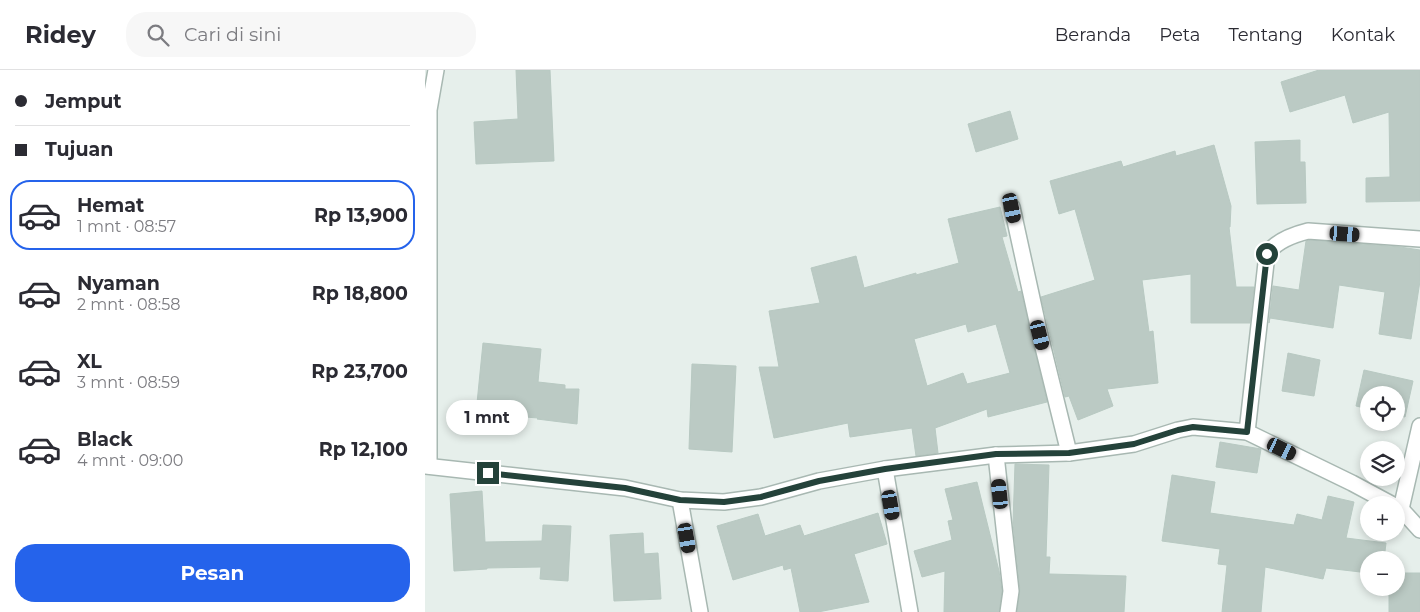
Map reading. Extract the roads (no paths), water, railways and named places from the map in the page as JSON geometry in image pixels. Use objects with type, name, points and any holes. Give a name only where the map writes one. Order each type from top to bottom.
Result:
[{"type":"street","points":[[436,70],[429,110],[427,466],[625,488],[680,500],[724,502],[761,497],[819,481],[885,469],[996,454],[1069,453],[1134,444],[1193,427],[1247,432],[1376,496]]},
{"type":"street","points":[[1012,208],[1040,335],[1069,453]]},
{"type":"street","points":[[1247,432],[1267,254],[1272,247],[1296,234],[1308,231],[1420,239]]},
{"type":"street","points":[[1400,496],[1420,426]]},
{"type":"street","points":[[996,454],[1011,591],[1008,612]]},
{"type":"street","points":[[885,469],[910,612]]},
{"type":"street","points":[[680,500],[700,612]]},
{"type":"street","points":[[1405,515],[1420,530]]}]
